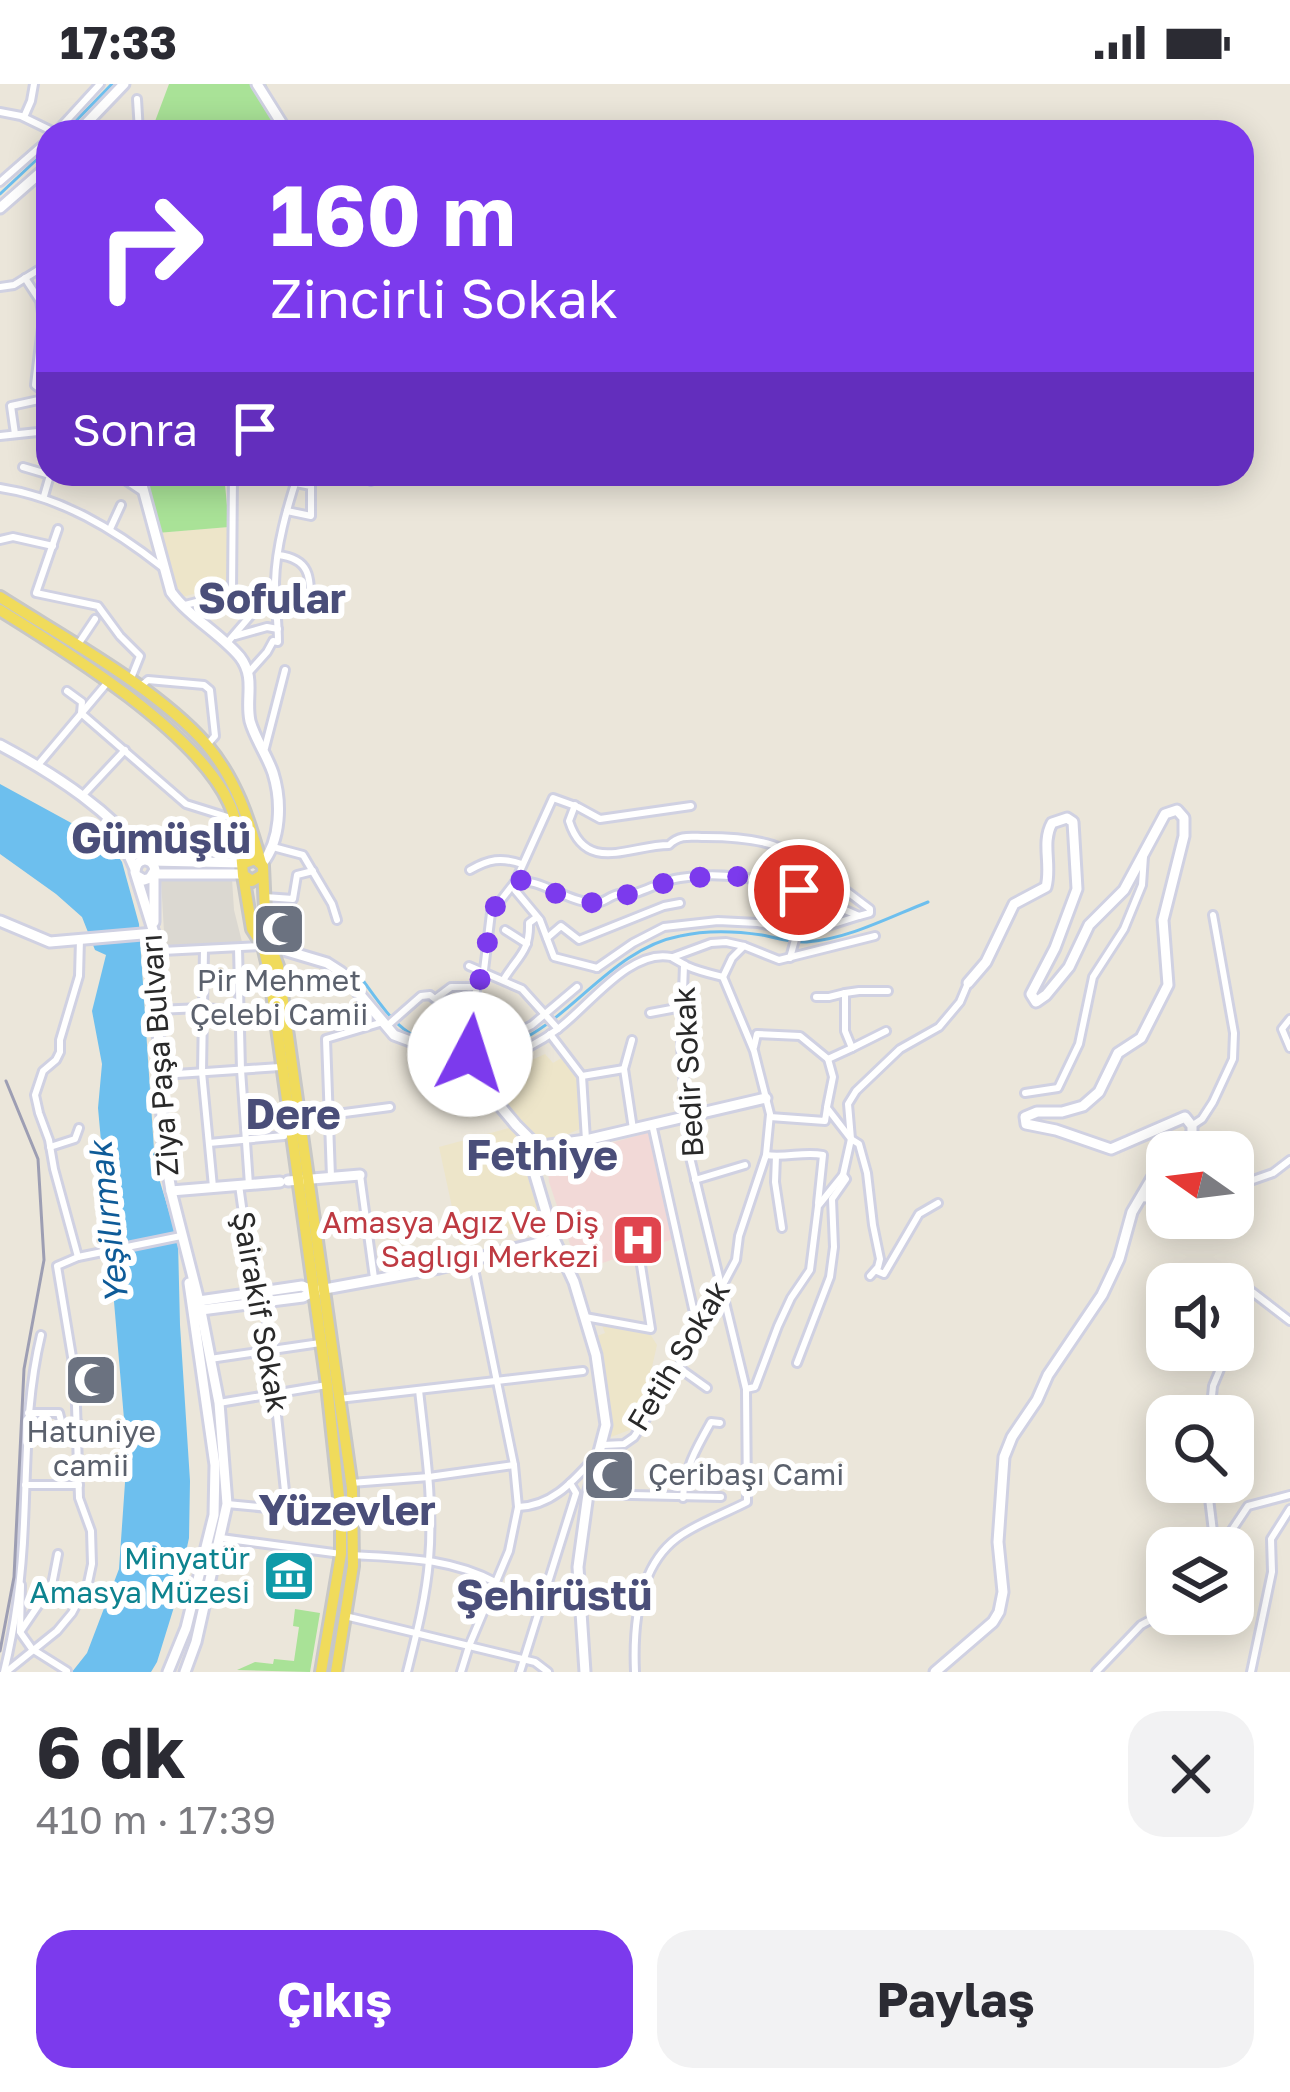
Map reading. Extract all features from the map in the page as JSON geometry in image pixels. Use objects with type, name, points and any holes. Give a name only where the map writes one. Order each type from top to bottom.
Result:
[{"type":"main road","points":[[0,597],[178,716],[207,745],[247,813],[268,897],[267,946],[293,1180],[319,1290],[351,1483],[345,1616],[336,1672]]},
{"type":"main road","points":[[0,610],[155,716],[213,776],[228,800],[252,929],[278,966],[299,1119],[293,1180]]},
{"type":"main road","points":[[243,871],[251,859],[262,867]]},
{"type":"main road","points":[[243,871],[255,880],[262,867]]},
{"type":"main road","points":[[319,1290],[347,1554],[321,1672]]},
{"type":"street","points":[[24,117],[34,84]]},
{"type":"street","points":[[67,120],[100,84]]},
{"type":"street","points":[[90,120],[124,84]]},
{"type":"street","points":[[257,84],[280,120]]},
{"type":"street","points":[[137,99],[138,120]]},
{"type":"street","points":[[0,112],[36,123]]},
{"type":"street","points":[[0,182],[36,150]]},
{"type":"street","points":[[0,208],[36,176]]},
{"type":"street","points":[[0,287],[14,285],[36,272]]},
{"type":"street","points":[[26,278],[36,294]]},
{"type":"street","points":[[13,434],[11,406],[36,400]]},
{"type":"street","points":[[0,436],[36,432]]},
{"type":"street","points":[[23,467],[36,470]]},
{"type":"street","points":[[44,498],[47,486]]},
{"type":"street","points":[[133,486],[143,493]]},
{"type":"street","points":[[142,486],[171,592],[182,606],[230,640],[249,672],[250,720],[274,776],[278,814],[273,847],[262,867]]},
{"type":"street","points":[[182,606],[232,593],[233,486]]},
{"type":"street","points":[[249,672],[273,641],[278,642],[278,555],[295,486]]},
{"type":"street","points":[[287,511],[311,516],[311,486]]},
{"type":"street","points":[[0,488],[44,498],[110,529],[162,568]]},
{"type":"street","points":[[110,529],[122,506]]},
{"type":"street","points":[[58,529],[36,593],[98,606],[140,656],[135,684],[148,680],[204,685],[210,690],[215,736],[207,745]]},
{"type":"street","points":[[0,541],[13,537],[53,546]]},
{"type":"street","points":[[276,591],[310,610],[304,566],[296,557],[278,555]]},
{"type":"street","points":[[230,640],[276,591]]},
{"type":"street","points":[[76,646],[95,619]]},
{"type":"street","points":[[230,640],[267,627],[278,628]]},
{"type":"street","points":[[264,753],[285,670]]},
{"type":"street","points":[[38,765],[107,682]]},
{"type":"street","points":[[67,692],[82,702],[81,713]]},
{"type":"street","points":[[81,713],[186,804],[235,819]]},
{"type":"street","points":[[0,746],[83,795],[113,819],[155,866],[148,934],[50,942],[3,925]]},
{"type":"street","points":[[83,795],[125,750]]},
{"type":"street","points":[[469,1069],[476,987],[484,970],[492,908],[515,882],[553,798],[600,819],[691,806]]},
{"type":"street","points":[[575,805],[569,820],[577,839],[589,849],[620,855],[686,837],[774,845],[870,909],[870,913],[797,932],[718,921],[664,927],[598,969]]},
{"type":"street","points":[[818,1206],[843,1175],[851,1139],[848,1104],[856,1091],[900,1049],[939,1027],[960,1002],[1014,904],[1046,887],[1046,833],[1052,823],[1066,818],[1073,822],[1077,889],[1031,994],[1036,1002],[1070,967],[1089,925],[1124,890],[1165,814],[1177,810],[1184,818],[1184,836],[1163,920],[1168,985],[1142,1038],[1118,1053],[1099,1092],[1082,1106],[1029,1114],[1026,1124],[1111,1150],[1185,1117],[1192,1131]]},
{"type":"street","name":"Ziya Paşa Bulvarı","points":[[113,819],[136,873],[148,934],[163,1142],[219,1403],[227,1504],[185,1672]]},
{"type":"street","points":[[273,847],[303,855],[337,920]]},
{"type":"street","points":[[1025,1093],[1058,1088],[1079,1044],[1094,977],[1124,929],[1142,885],[1144,853]]},
{"type":"street","points":[[470,870],[503,858],[523,865]]},
{"type":"street","points":[[141,860],[243,871],[154,874],[147,879],[136,873],[136,865],[141,860]]},
{"type":"street","points":[[268,897],[293,899],[297,875],[313,871]]},
{"type":"street","points":[[515,882],[536,882],[562,897],[599,904],[679,878],[736,876],[799,890],[860,916]]},
{"type":"street","points":[[515,882],[515,890],[538,917],[557,959],[598,969],[608,982]]},
{"type":"street","points":[[547,938],[561,926],[579,940],[680,903]]},
{"type":"street","points":[[1192,1126],[1214,1102],[1233,1059],[1234,1034],[1213,915]]},
{"type":"street","points":[[504,979],[524,954],[530,923],[538,917]]},
{"type":"street","points":[[506,930],[527,944]]},
{"type":"street","points":[[790,958],[797,932]]},
{"type":"street","points":[[469,1069],[526,1049],[555,1030],[608,982],[649,958],[673,957],[727,942],[779,960],[875,936]]},
{"type":"street","points":[[78,1257],[35,1095],[43,1071],[60,1052],[84,938]]},
{"type":"street","points":[[162,951],[267,946],[327,963],[389,1022],[394,1035],[445,1054],[469,1069],[536,1148],[546,1150],[542,1191]]},
{"type":"street","points":[[673,957],[723,977],[744,946]]},
{"type":"street","name":"Şairakif Sokak","points":[[238,947],[244,1185],[254,1293],[265,1302],[272,1350],[287,1510]]},
{"type":"street","points":[[204,949],[202,1072],[213,1187]]},
{"type":"street","name":"Bedir Sokak","points":[[684,965],[685,1115],[695,1180],[746,1389]]},
{"type":"street","points":[[469,966],[522,989],[547,1015],[582,1076],[586,1139]]},
{"type":"street","name":"Fetih Sokak","points":[[570,1483],[603,1444],[624,1444],[634,1437],[679,1368],[736,1260],[770,1117],[754,1051],[723,977]]},
{"type":"street","points":[[331,1177],[326,1039],[389,1022],[421,997],[435,999],[451,987],[476,987]]},
{"type":"street","points":[[522,1030],[577,987]]},
{"type":"street","points":[[816,997],[888,991]]},
{"type":"street","points":[[845,993],[844,1031],[852,1048]]},
{"type":"street","points":[[650,1013],[682,1007]]},
{"type":"street","points":[[156,1010],[275,1013]]},
{"type":"street","points":[[1290,1019],[1282,1029],[1290,1048]]},
{"type":"street","points":[[492,1027],[496,1027],[494,1063]]},
{"type":"street","points":[[828,1059],[886,1031]]},
{"type":"street","points":[[754,1051],[757,1034],[800,1036],[828,1059],[833,1077],[825,1121],[770,1117]]},
{"type":"street","points":[[632,1040],[624,1069],[634,1129]]},
{"type":"street","points":[[158,1076],[282,1067]]},
{"type":"street","points":[[582,1076],[624,1069]]},
{"type":"street","points":[[585,1672],[578,1567],[606,1425],[600,1369],[574,1282],[527,1158],[536,1148],[766,1098]]},
{"type":"street","points":[[299,1119],[390,1107]]},
{"type":"street","points":[[827,1108],[859,1144],[867,1172],[880,1259],[873,1273],[884,1274],[919,1214],[938,1203]]},
{"type":"street","points":[[652,1124],[698,1332]]},
{"type":"street","points":[[50,1147],[75,1139],[79,1128]]},
{"type":"street","points":[[209,1143],[284,1136]]},
{"type":"street","points":[[532,1165],[586,1139]]},
{"type":"street","points":[[635,1672],[634,1634],[652,1565],[676,1538],[746,1502],[746,1389],[755,1387],[791,1298],[810,1270],[823,1155],[762,1158]]},
{"type":"street","points":[[776,1156],[782,1228]]},
{"type":"street","points":[[1254,1180],[1274,1174],[1290,1160]]},
{"type":"street","points":[[695,1180],[745,1166]]},
{"type":"street","points":[[171,1191],[360,1174],[374,1279]]},
{"type":"street","points":[[797,1364],[830,1277],[832,1199],[843,1186],[843,1175]]},
{"type":"street","points":[[935,1672],[999,1612],[1004,1457],[1048,1375],[1102,1295],[1119,1259],[1132,1212],[1146,1188]]},
{"type":"street","points":[[1140,1198],[1146,1198]]},
{"type":"street","points":[[5,1672],[73,1613],[92,1564],[91,1531],[79,1498],[74,1376],[57,1266],[78,1257],[181,1236]]},
{"type":"street","name":"Ziya Paşa Bulvarı","points":[[168,1672],[186,1628],[215,1499],[207,1394],[181,1236]]},
{"type":"street","points":[[200,1306],[303,1297],[554,1239]]},
{"type":"street","points":[[461,1672],[509,1551],[518,1507],[514,1465],[472,1259]]},
{"type":"street","points":[[585,1318],[651,1329],[640,1259]]},
{"type":"street","points":[[200,1306],[302,1286],[319,1290]]},
{"type":"street","points":[[1254,1293],[1290,1321]]},
{"type":"street","points":[[41,1335],[28,1413],[20,1632],[32,1649],[67,1671]]},
{"type":"street","points":[[211,1359],[321,1342]]},
{"type":"street","points":[[679,1368],[707,1388]]},
{"type":"street","points":[[339,1399],[584,1371]]},
{"type":"street","points":[[219,1403],[327,1385]]},
{"type":"street","points":[[407,1672],[430,1559],[429,1477],[419,1390]]},
{"type":"street","points":[[28,1413],[59,1413],[62,1425],[78,1423]]},
{"type":"street","points":[[683,1498],[689,1462],[711,1422],[720,1423]]},
{"type":"street","points":[[351,1483],[514,1465]]},
{"type":"street","points":[[518,1507],[532,1507],[556,1496],[570,1483],[576,1493],[520,1672]]},
{"type":"street","points":[[25,1485],[79,1485]]},
{"type":"street","points":[[589,1494],[721,1497]]},
{"type":"street","points":[[1233,1527],[1248,1506],[1290,1495]]},
{"type":"street","points":[[227,1504],[341,1514]]},
{"type":"street","points":[[1251,1672],[1272,1572],[1271,1539],[1290,1509]]},
{"type":"street","points":[[221,1538],[430,1559],[471,1569],[496,1582]]},
{"type":"street","points":[[20,1632],[52,1585],[58,1553]]},
{"type":"street","points":[[5,1672],[21,1563]]},
{"type":"street","points":[[580,1598],[640,1601]]},
{"type":"street","points":[[345,1616],[535,1661],[548,1672]]},
{"type":"street","points":[[1096,1672],[1146,1622]]},
{"type":"shaded area","points":[[229,527],[230,584],[179,598],[157,533]]},
{"type":"shaded area","points":[[232,879],[243,946],[165,949],[161,880]]},
{"type":"shaded area","points":[[545,1054],[553,1063],[563,1057],[579,1083],[580,1129],[551,1141],[529,1132],[494,1087],[505,1077],[503,1073]]},
{"type":"shaded area","points":[[513,1127],[543,1228],[460,1244],[439,1147]]},
{"type":"shaded area","points":[[650,1132],[673,1239],[579,1271],[548,1170],[555,1159]]},
{"type":"shaded area","points":[[602,1325],[650,1334],[657,1345],[642,1411],[632,1429],[611,1437],[597,1336],[605,1333]]},
{"type":"green space","points":[[169,84],[266,84],[282,120],[156,120]]},
{"type":"green space","points":[[146,486],[225,486],[229,527],[157,533]]},
{"type":"green space","points":[[295,1609],[320,1613],[310,1672],[237,1670],[255,1662],[273,1664],[274,1659],[294,1661],[299,1627],[293,1626]]},
{"type":"water","points":[[0,784],[86,831],[91,826],[110,845],[122,862],[139,924],[155,1165],[178,1242],[190,1481],[189,1538],[174,1607],[151,1672],[72,1672],[87,1653],[119,1569],[127,1454],[113,1290],[119,1257],[107,1207],[98,1108],[102,1064],[92,1011],[106,955],[95,950],[82,917],[0,854]]},
{"type":"waterway","points":[[77,120],[112,84]]},
{"type":"waterway","points":[[0,194],[36,160]]},
{"type":"waterway","points":[[355,970],[393,1019],[414,1035],[460,1048],[491,1049],[546,1025],[650,946],[711,932],[796,942],[822,940],[928,902]]},
{"type":"railway","points":[[0,1651],[14,1577],[24,1369],[44,1260],[38,1159],[6,1081]]},
{"type":"place","name":"Pir Mehmet Çelebi Camii","points":[[279,929]]},
{"type":"place","name":"Amasya Ağız Ve Diş Sağlığı Merkezi","points":[[638,1240]]},
{"type":"place","name":"Hatuniye camii","points":[[91,1380]]},
{"type":"place","name":"Çeribaşı Cami","points":[[609,1475]]},
{"type":"place","name":"Minyatür Amasya Müzesi","points":[[289,1576]]},
{"type":"district","name":"Sofular","points":[[272,598]]},
{"type":"district","name":"Gümüşlü","points":[[161,838]]},
{"type":"district","name":"Dere","points":[[293,1114]]},
{"type":"district","name":"Fethiye","points":[[542,1155]]},
{"type":"district","name":"Yüzevler","points":[[347,1510]]},
{"type":"district","name":"Şehirüstü","points":[[554,1595]]},
{"type":"route","points":[[470,1054],[476,989],[484,970],[492,908],[519,880],[536,882],[562,897],[599,904],[679,878],[736,876],[799,890]]},
{"type":"water label","name":"Yeşilırmak","points":[[108,1223]]}]
